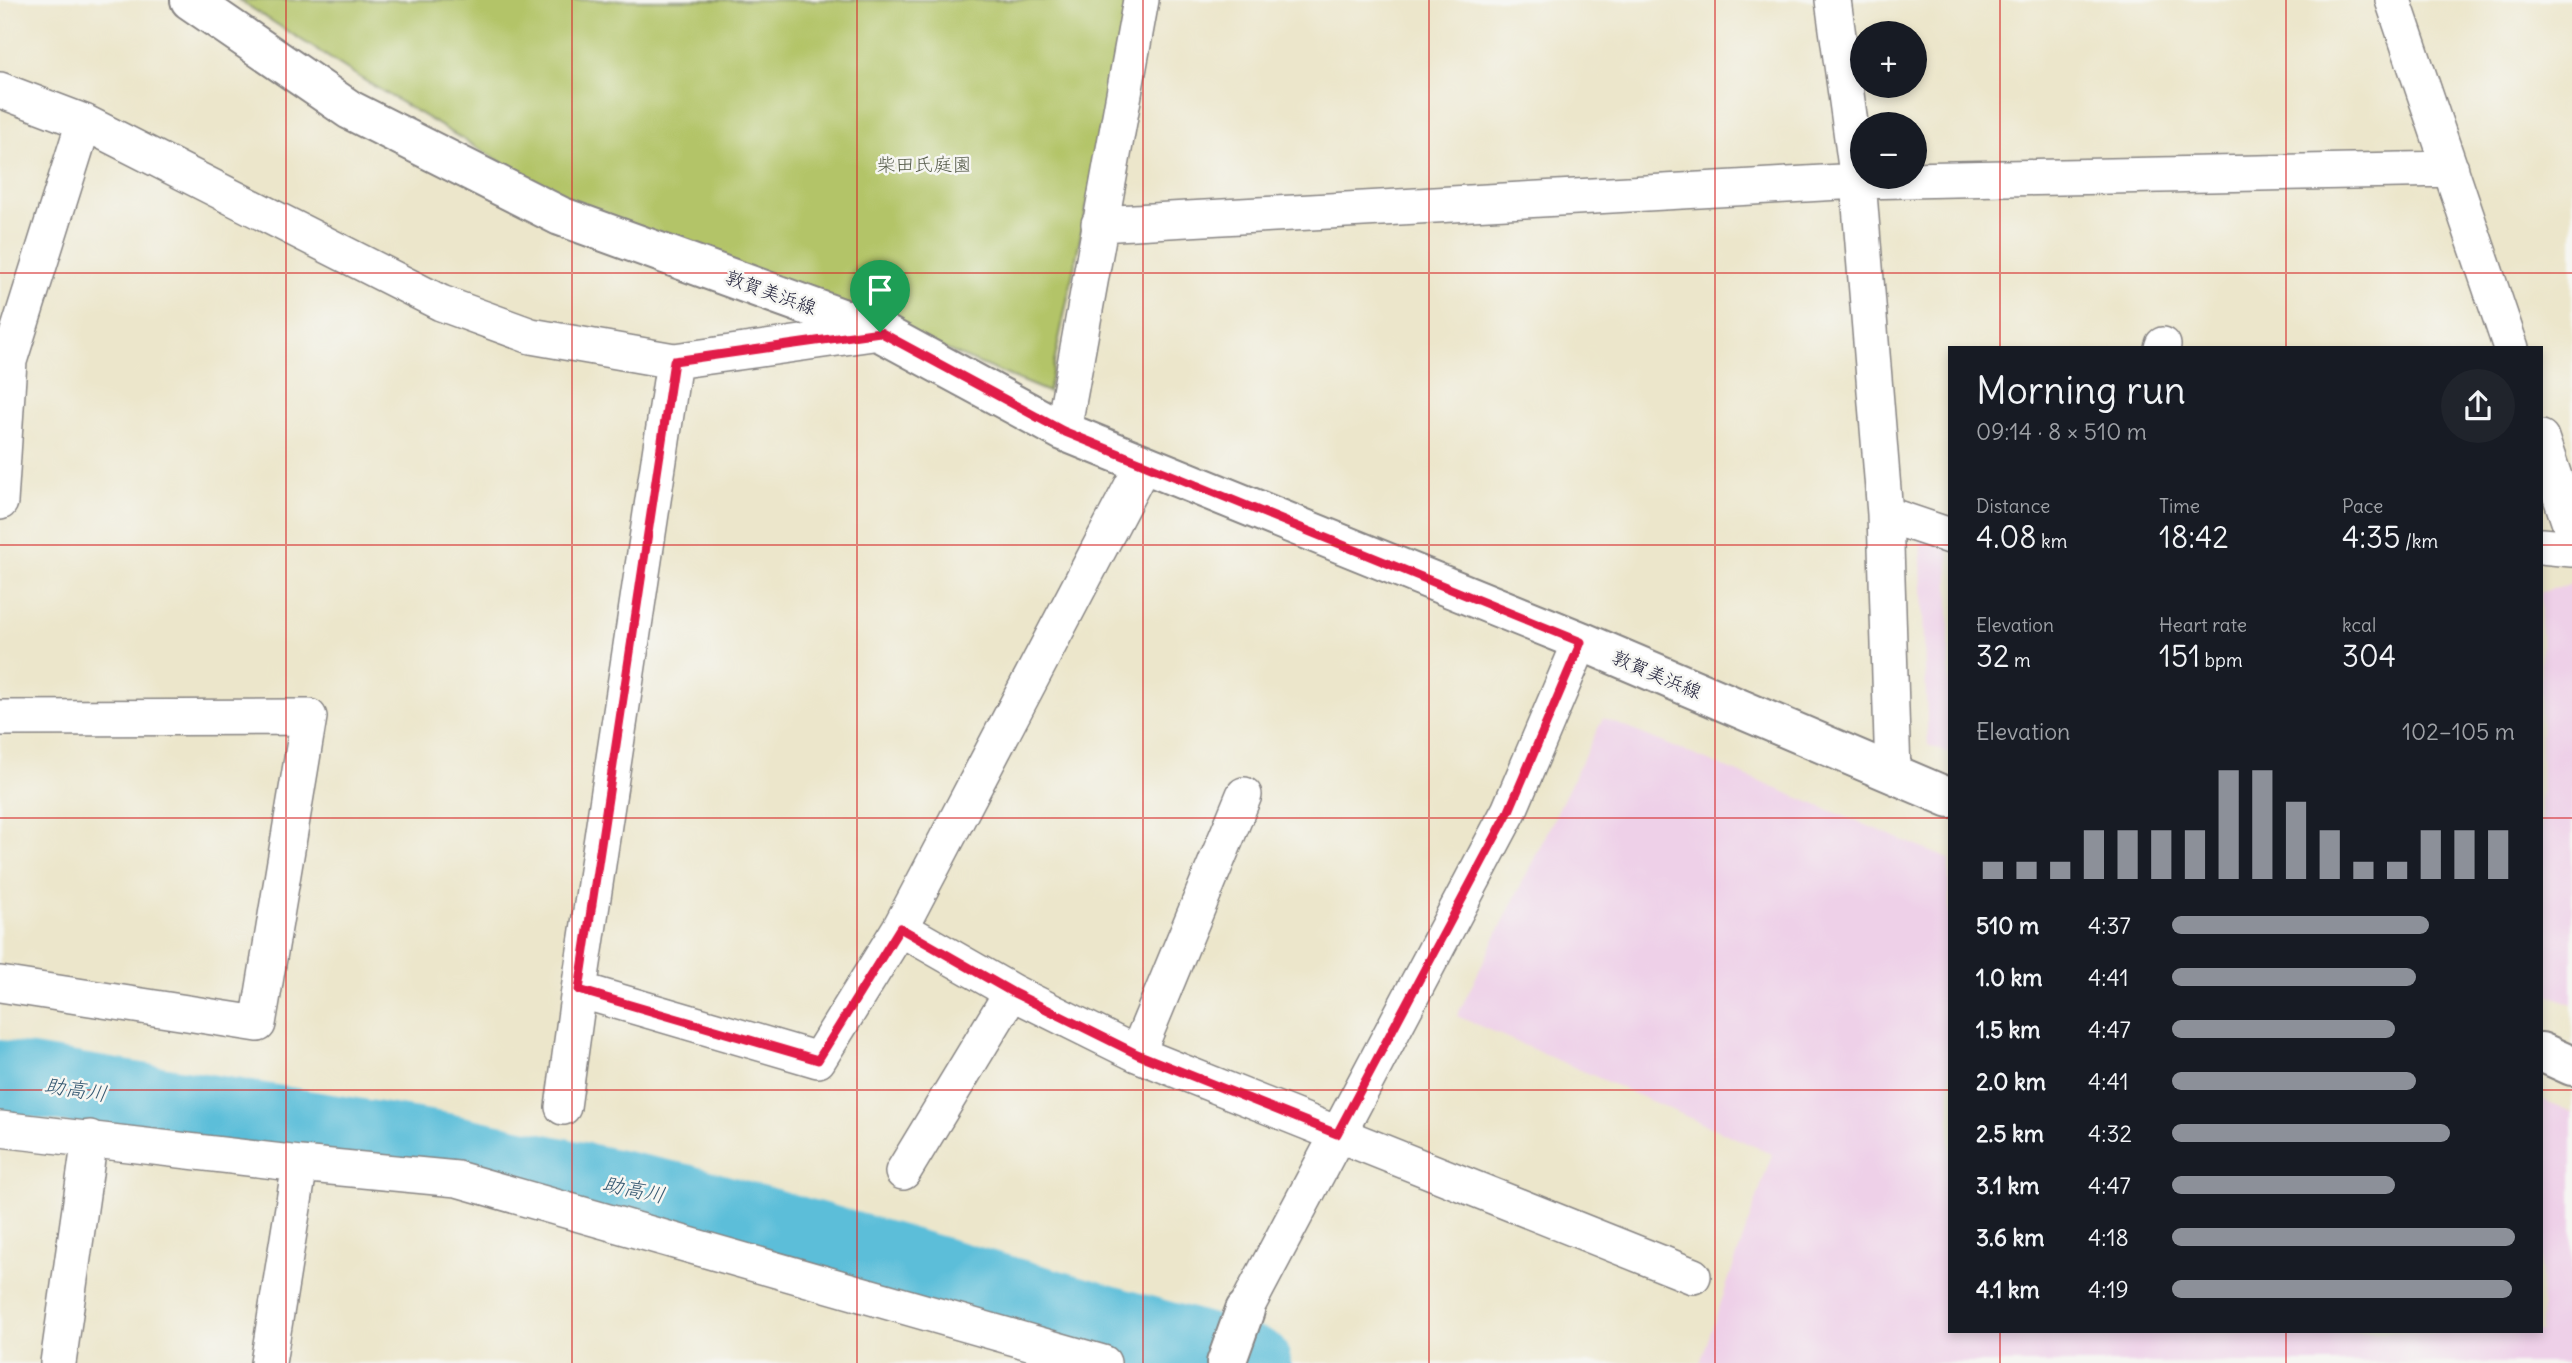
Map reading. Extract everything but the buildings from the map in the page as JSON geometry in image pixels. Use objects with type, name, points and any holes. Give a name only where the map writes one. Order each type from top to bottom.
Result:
[{"type":"main road","name":"敦賀美浜線","points":[[190,0],[350,110],[560,216],[880,332],[1063,431],[1581,642],[1948,797]]},
{"type":"main road","points":[[2543,1053],[2572,1066]]},
{"type":"main road","points":[[1226,1363],[1245,1310]]},
{"type":"street","points":[[1063,431],[1141,0]]},
{"type":"street","points":[[1833,0],[1850,123]]},
{"type":"street","points":[[2393,0],[2510,346]]},
{"type":"street","points":[[0,90],[84,122],[441,303],[531,336],[674,361],[880,332]]},
{"type":"street","points":[[0,502],[11,315],[84,122]]},
{"type":"street","points":[[1927,180],[2451,169]]},
{"type":"street","points":[[1099,224],[1850,181]]},
{"type":"street","points":[[1859,189],[1885,514],[1893,774]]},
{"type":"street","points":[[564,1107],[579,990],[674,361]]},
{"type":"street","points":[[2543,444],[2572,530]]},
{"type":"street","points":[[579,990],[818,1060],[900,928],[1143,465]]},
{"type":"street","points":[[1885,514],[1948,535]]},
{"type":"street","points":[[2543,547],[2572,549]]},
{"type":"street","points":[[1245,1310],[1509,811],[1581,642]]},
{"type":"street","points":[[0,718],[309,717],[258,1024],[0,984]]},
{"type":"street","points":[[1137,1054],[1244,795]]},
{"type":"street","points":[[900,928],[1012,992],[1137,1054],[1693,1276]]},
{"type":"street","points":[[902,1172],[1012,992]]},
{"type":"street","points":[[0,1129],[300,1164],[457,1179],[1103,1363]]},
{"type":"street","points":[[58,1363],[90,1138]]},
{"type":"street","points":[[268,1363],[300,1164]]},
{"type":"shaded area","points":[[1920,536],[1948,547],[1948,754],[1928,745]]},
{"type":"shaded area","points":[[2572,584],[2572,1004],[2543,993],[2543,591]]},
{"type":"shaded area","points":[[1603,718],[1948,859],[1948,1333],[2543,1333],[2543,1100],[2572,1112],[2572,1363],[1700,1363],[1772,1154],[1457,1016]]},
{"type":"green space","name":"柴田氏庭園","points":[[239,0],[1130,0],[1048,392],[889,326],[573,205],[367,82]]},
{"type":"waterway","name":"助高川","points":[[0,1076],[440,1148],[684,1200],[1255,1363]]},
{"type":"route","points":[[880,332],[1063,431],[1581,642],[1509,811],[1337,1134],[1137,1054],[1012,992],[900,928],[818,1060],[579,990],[674,361],[880,332]]}]
